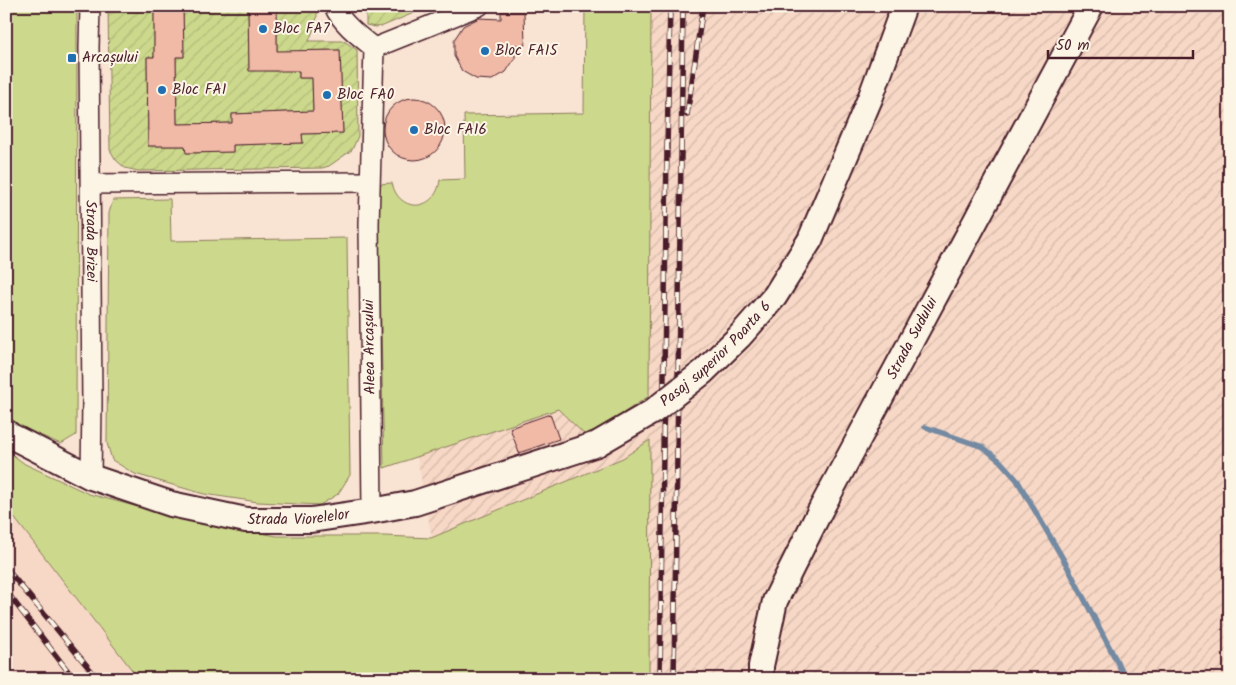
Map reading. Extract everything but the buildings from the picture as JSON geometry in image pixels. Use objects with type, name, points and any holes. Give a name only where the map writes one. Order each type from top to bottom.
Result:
[{"type":"street","name":"Strada Brizei","points":[[90,6],[91,477]]},
{"type":"street","points":[[334,6],[337,13],[358,35],[374,48],[479,6]]},
{"type":"street","name":"Pasaj superior Poarta 6","points":[[597,444],[652,412],[703,372],[739,337],[775,296],[810,240],[871,96],[904,6]]},
{"type":"street","name":"Strada Sudului","points":[[761,679],[761,666],[775,601],[821,509],[1091,6]]},
{"type":"street","name":"Aleea Arcașului","points":[[372,511],[369,182],[374,48]]},
{"type":"street","points":[[91,184],[369,182]]},
{"type":"street","name":"Strada Viorelelor","points":[[6,432],[91,477],[170,504],[246,520],[311,520],[416,503],[597,444]]},
{"type":"shaded area","points":[[651,6],[1230,6],[1230,679],[433,679],[432,538],[417,456],[558,409],[649,396]]},
{"type":"shaded area","points":[[6,507],[139,679],[6,679]]},
{"type":"green space","points":[[6,6],[77,6],[76,435],[61,444],[16,425],[6,418]]},
{"type":"green space","points":[[108,6],[154,6],[154,57],[147,57],[148,146],[185,146],[187,153],[233,152],[233,145],[303,143],[302,134],[343,133],[340,50],[298,51],[299,78],[312,78],[313,111],[232,114],[232,123],[177,124],[176,57],[184,57],[183,6],[248,6],[249,70],[277,71],[277,6],[318,6],[316,23],[309,41],[344,41],[357,50],[358,136],[352,150],[329,166],[322,168],[138,171],[125,168],[116,160],[110,150]]},
{"type":"green space","points":[[346,6],[430,6],[383,26],[375,27],[366,25],[366,9],[348,9]]},
{"type":"green space","points":[[585,6],[651,6],[649,396],[587,437],[558,409],[384,468],[378,184],[392,183],[396,193],[402,200],[409,204],[417,205],[425,203],[432,198],[437,191],[440,180],[465,179],[464,115],[584,113]]},
{"type":"green space","points":[[170,199],[171,241],[347,238],[350,475],[338,494],[320,505],[258,502],[204,494],[135,474],[112,460],[107,443],[109,213],[113,200]]},
{"type":"green space","points":[[650,440],[649,679],[139,679],[6,507],[6,450],[25,464],[89,494],[192,521],[277,536],[431,538],[623,458]]},
{"type":"waterway","points":[[925,427],[983,447],[1000,461],[1017,480],[1066,564],[1126,679]]},
{"type":"railway","points":[[660,679],[670,6]]},
{"type":"railway","points":[[674,679],[683,6]]},
{"type":"railway","points":[[687,115],[703,6]]},
{"type":"railway","points":[[6,568],[98,679]]},
{"type":"railway","points":[[6,591],[74,679]]},
{"type":"place","name":"Bloc FA7","points":[[263,29]]},
{"type":"place","name":"Bloc FA15","points":[[485,51]]},
{"type":"place","name":"Arcașului","points":[[72,58]]},
{"type":"place","name":"Bloc FA1","points":[[162,90]]},
{"type":"place","name":"Bloc FA0","points":[[327,95]]},
{"type":"place","name":"Bloc FA16","points":[[414,130]]}]
